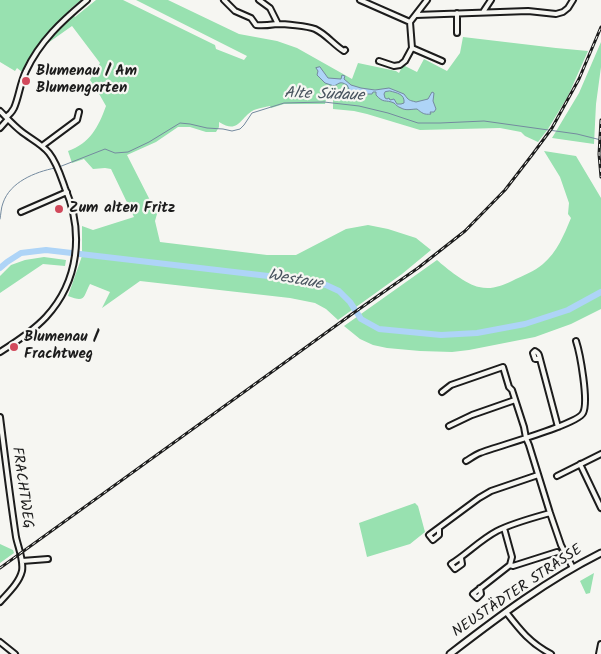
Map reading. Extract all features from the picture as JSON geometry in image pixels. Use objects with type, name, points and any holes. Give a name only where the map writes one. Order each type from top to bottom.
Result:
[{"type":"main road","name":"NEUSTÄDTER STRASSE","points":[[450,654],[506,612],[573,568],[601,553]]},
{"type":"street","points":[[0,128],[14,108],[24,74],[37,51],[58,25],[87,0]]},
{"type":"street","points":[[259,0],[270,8],[278,24]]},
{"type":"street","points":[[360,0],[410,22]]},
{"type":"street","points":[[379,62],[394,66],[400,65],[405,61],[412,48],[410,22],[427,0]]},
{"type":"street","points":[[483,12],[491,0]]},
{"type":"street","points":[[416,15],[528,11],[556,14],[568,8],[573,0]]},
{"type":"street","points":[[227,1],[235,10],[251,18],[256,25],[278,24],[314,29],[328,38],[335,46],[345,50]]},
{"type":"street","points":[[456,13],[457,33]]},
{"type":"street","points":[[412,48],[442,62]]},
{"type":"street","points":[[0,111],[50,154],[73,208],[76,243],[73,266],[62,295],[46,317],[28,333],[0,352]]},
{"type":"street","points":[[42,146],[77,120],[80,112]]},
{"type":"street","points":[[21,212],[67,192]]},
{"type":"street","points":[[466,461],[479,454],[558,427],[577,419],[583,414],[585,407],[580,351],[576,340]]},
{"type":"street","points":[[540,359],[558,427]]},
{"type":"street","points":[[442,392],[450,385],[503,368],[509,387],[512,390],[561,545],[573,568]]},
{"type":"street","points":[[449,426],[476,413],[515,400]]},
{"type":"street","name":"FRACHTWEG","points":[[0,417],[17,539],[22,561]]},
{"type":"street","points":[[557,476],[601,454]]},
{"type":"street","points":[[580,464],[600,502],[601,508]]},
{"type":"street","points":[[439,529],[491,491],[538,475]]},
{"type":"street","points":[[461,558],[488,537],[504,528],[550,513]]},
{"type":"street","points":[[480,588],[510,565],[512,557],[504,528]]},
{"type":"street","points":[[510,565],[513,566],[557,552]]},
{"type":"street","points":[[0,602],[19,578],[22,561],[48,558]]},
{"type":"street","points":[[506,612],[524,635],[550,654]]},
{"type":"street","points":[[0,642],[15,654]]},
{"type":"street","points":[[598,654],[601,644]]},
{"type":"green space","points":[[0,0],[81,0],[69,10],[75,17],[96,0],[123,0],[215,45],[216,49],[244,60],[247,56],[136,0],[168,0],[239,34],[277,41],[297,48],[352,79],[358,63],[399,73],[403,65],[417,72],[424,59],[447,71],[460,53],[463,37],[588,51],[568,96],[538,142],[521,132],[500,128],[420,130],[367,114],[333,109],[333,99],[327,96],[325,104],[284,104],[271,108],[270,106],[256,109],[235,126],[226,126],[219,122],[216,132],[206,132],[190,127],[178,127],[156,142],[127,155],[157,214],[155,221],[160,242],[267,255],[296,255],[346,229],[368,225],[416,238],[431,250],[402,274],[338,320],[326,309],[315,303],[290,298],[140,281],[102,308],[110,292],[90,284],[83,298],[78,299],[68,296],[82,256],[82,226],[93,230],[134,217],[111,169],[93,169],[84,159],[72,163],[68,151],[76,148],[88,139],[100,121],[106,106],[90,80],[100,63],[72,26],[31,55],[22,72],[17,68],[15,71],[0,62]]},
{"type":"green space","points":[[601,42],[601,67],[596,104],[594,144],[552,138],[579,93]]},
{"type":"green space","points":[[544,151],[576,156],[601,198],[601,309],[571,324],[535,337],[452,352],[420,351],[373,345],[360,339],[344,326],[437,260],[463,280],[474,286],[488,288],[508,283],[543,264],[556,249],[571,218],[568,214],[569,203],[560,177]]},
{"type":"green space","points":[[44,257],[66,260],[65,266],[43,264],[0,293],[0,276],[11,265],[25,260]]},
{"type":"green space","points":[[415,503],[418,506],[425,532],[410,544],[367,557],[359,523]]},
{"type":"green space","points":[[0,544],[13,550],[14,553],[0,563]]},
{"type":"green space","points":[[594,573],[590,593],[586,594],[580,581]]},
{"type":"water","points":[[320,67],[328,78],[341,79],[342,75],[345,76],[344,79],[351,85],[375,90],[389,88],[404,94],[409,100],[416,102],[428,99],[432,92],[434,93],[433,101],[436,109],[429,114],[417,109],[403,109],[394,103],[381,99],[376,95],[376,92],[365,94],[360,98],[346,97],[349,89],[347,85],[339,83],[334,86],[325,83],[317,75],[318,71],[316,68]],"holes":[[[390,91],[402,96],[404,103],[397,104],[394,99],[385,98],[385,92]]]},
{"type":"waterway","name":"Alte Südaue","points":[[59,167],[105,149],[115,153],[128,152],[180,123],[232,131],[240,129],[252,113],[284,103],[324,102],[359,106],[418,123],[484,121],[577,134],[601,140]]},
{"type":"waterway","name":"Alte Südaue","points":[[0,219],[3,203],[11,189],[32,175],[55,168]]},
{"type":"waterway","name":"Westaue","points":[[0,268],[21,253],[46,250],[311,281],[339,291],[350,302],[361,319],[379,329],[441,335],[477,333],[525,324],[568,310],[601,292]]},
{"type":"railway","points":[[0,568],[418,268],[465,231],[505,190],[552,128],[579,79],[601,27]]},
{"type":"railway","points":[[601,120],[599,154],[601,177]]},
{"type":"place","name":"Blumenau / Am Blumengarten","points":[[26,81]]},
{"type":"place","name":"Zum alten Fritz","points":[[59,209]]},
{"type":"place","name":"Blumenau / Frachtweg","points":[[14,347]]}]
